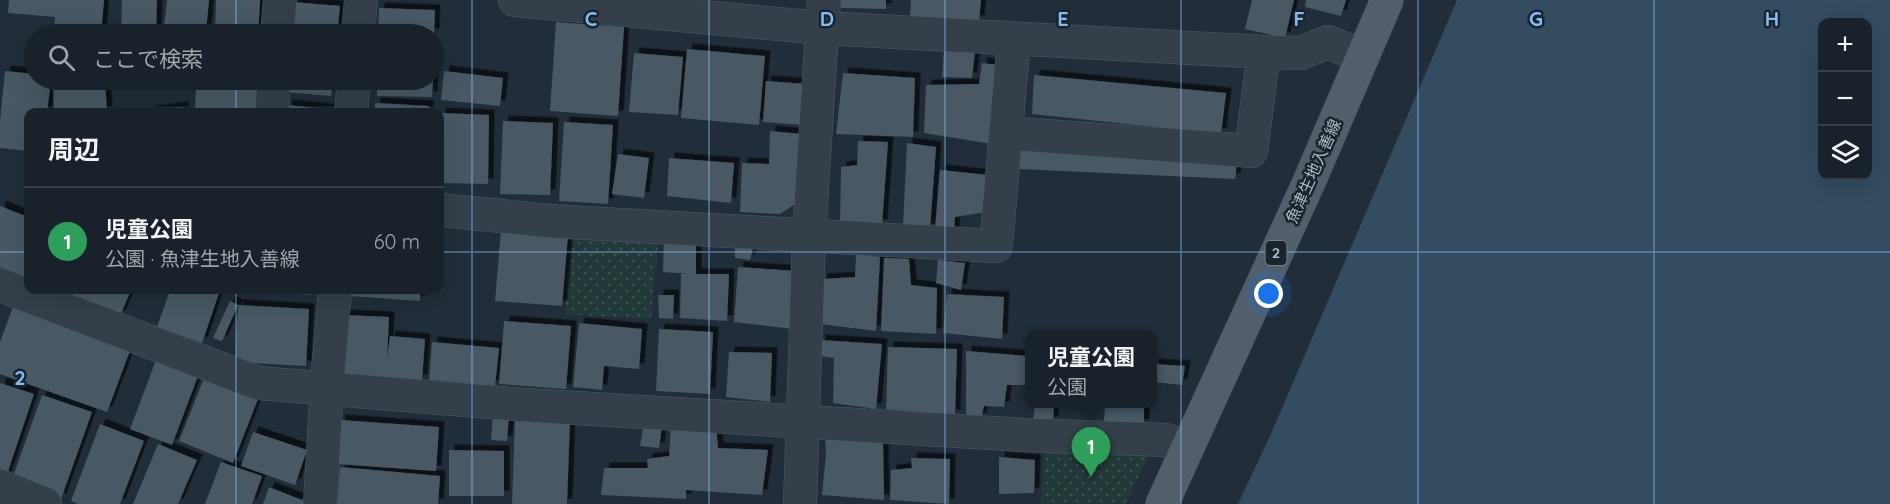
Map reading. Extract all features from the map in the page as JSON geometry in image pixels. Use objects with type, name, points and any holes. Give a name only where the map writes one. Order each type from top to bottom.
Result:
[{"type":"main road","name":"魚津生地入善線","points":[[1161,504],[1304,192],[1387,0]]},
{"type":"street","points":[[278,24],[280,0]]},
{"type":"street","points":[[359,24],[361,0]]},
{"type":"street","points":[[515,0],[824,14],[1014,39],[1264,52],[1301,53],[1329,42],[1363,57]]},
{"type":"street","points":[[800,504],[809,236],[824,14]]},
{"type":"street","points":[[444,210],[551,221],[996,246],[1014,39]]},
{"type":"street","points":[[1005,133],[1251,151],[1264,52]]},
{"type":"street","points":[[272,108],[273,90]]},
{"type":"street","points":[[351,108],[353,90]]},
{"type":"street","points":[[0,285],[258,383],[526,405],[1024,435],[1166,440],[1187,449]]},
{"type":"street","points":[[320,504],[335,294]]},
{"type":"street","points":[[0,486],[45,504]]},
{"type":"green space","points":[[571,231],[659,236],[651,319],[565,314]]},
{"type":"green space","points":[[1044,445],[1151,450],[1126,504],[1041,504]]},
{"type":"water","points":[[1457,0],[1890,0],[1890,504],[1238,504],[1270,436]]},
{"type":"building","points":[[9,0],[104,0],[102,24],[55,24],[55,17],[8,13]]},
{"type":"building","points":[[122,0],[157,0],[156,24],[121,24]]},
{"type":"building","points":[[167,0],[209,0],[207,24],[164,24]]},
{"type":"building","points":[[216,0],[260,0],[259,24],[215,24]]},
{"type":"building","points":[[841,0],[886,0],[886,9],[841,8]]},
{"type":"building","points":[[911,0],[981,0],[979,21],[910,16]]},
{"type":"building","points":[[1252,0],[1294,0],[1285,38],[1245,29]]},
{"type":"building","points":[[1306,0],[1346,0],[1341,16],[1305,7]]},
{"type":"building","points":[[292,2],[340,6],[338,24],[290,24]]},
{"type":"building","points":[[379,8],[435,10],[434,24],[378,24]]},
{"type":"building","points":[[556,22],[624,27],[618,116],[550,111]]},
{"type":"building","points":[[944,48],[975,51],[972,78],[942,77]]},
{"type":"building","points":[[687,49],[765,56],[759,125],[681,118]]},
{"type":"building","points":[[634,53],[683,57],[678,115],[629,112]]},
{"type":"building","points":[[982,63],[998,65],[992,144],[924,133],[926,85],[979,84]]},
{"type":"building","points":[[5,71],[24,73],[24,90],[50,90],[48,108],[24,108],[24,151],[0,148]]},
{"type":"building","points":[[444,71],[503,78],[500,106],[441,100],[442,90],[444,90]]},
{"type":"building","points":[[843,73],[915,78],[913,137],[836,134]]},
{"type":"building","points":[[1034,75],[1226,93],[1221,134],[1032,114]]},
{"type":"building","points":[[766,81],[807,84],[803,125],[763,122]]},
{"type":"building","points":[[53,90],[106,90],[107,108],[54,108]]},
{"type":"building","points":[[196,90],[257,90],[256,108],[195,108]]},
{"type":"building","points":[[283,90],[332,90],[331,96],[283,92]]},
{"type":"building","points":[[377,90],[432,90],[432,97],[377,96]]},
{"type":"building","points":[[375,103],[429,106],[429,108],[375,108]]},
{"type":"building","points":[[287,105],[316,108],[287,108]]},
{"type":"building","points":[[444,113],[489,115],[488,184],[444,183]]},
{"type":"building","points":[[503,121],[553,123],[550,195],[500,194]]},
{"type":"building","points":[[564,122],[613,125],[608,204],[559,201]]},
{"type":"building","points":[[770,131],[802,134],[797,203],[780,214],[740,212],[742,163],[769,164]]},
{"type":"building","points":[[858,141],[888,142],[882,225],[840,223],[841,167],[857,165]]},
{"type":"building","points":[[907,143],[936,147],[930,229],[903,226]]},
{"type":"building","points":[[1019,150],[1237,162],[1235,179],[1019,169]]},
{"type":"building","points":[[618,154],[649,158],[644,198],[612,194]]},
{"type":"building","points":[[669,158],[734,163],[731,203],[667,196]]},
{"type":"building","points":[[940,170],[988,175],[986,212],[955,217],[954,232],[935,230]]},
{"type":"building","points":[[0,206],[24,215],[24,276],[0,267]]},
{"type":"building","points":[[501,230],[568,235],[562,306],[495,301]]},
{"type":"building","points":[[664,237],[696,241],[696,274],[729,274],[727,321],[680,318],[681,274],[689,274],[663,272]]},
{"type":"building","points":[[735,242],[754,244],[750,260],[735,258]]},
{"type":"building","points":[[856,254],[880,257],[876,331],[820,324],[822,279],[855,277]]},
{"type":"building","points":[[884,258],[909,259],[911,285],[937,288],[936,334],[881,331]]},
{"type":"building","points":[[938,260],[965,263],[961,290],[936,283]]},
{"type":"building","points":[[738,267],[797,271],[793,329],[734,322]]},
{"type":"building","points":[[62,294],[129,294],[120,316]]},
{"type":"building","points":[[169,294],[219,294],[202,343],[157,327]]},
{"type":"building","points":[[349,294],[420,294],[420,301],[349,296]]},
{"type":"building","points":[[947,294],[1004,297],[1002,339],[943,333]]},
{"type":"building","points":[[658,295],[674,295],[673,319],[659,318]]},
{"type":"building","points":[[230,301],[238,305],[222,341],[213,338]]},
{"type":"building","points":[[14,304],[131,348],[107,412],[0,374],[0,342]]},
{"type":"building","points":[[238,305],[309,309],[306,366],[235,362]]},
{"type":"building","points":[[344,315],[389,317],[387,360],[390,336],[425,339],[422,380],[341,375]]},
{"type":"building","points":[[504,321],[571,326],[566,389],[499,384]]},
{"type":"building","points":[[579,323],[642,329],[639,369],[604,366],[602,390],[573,387]]},
{"type":"building","points":[[659,329],[713,332],[710,394],[656,391]]},
{"type":"building","points":[[820,340],[882,344],[876,409],[833,403],[834,358],[820,356]]},
{"type":"building","points":[[432,342],[499,348],[495,386],[429,380]]},
{"type":"building","points":[[888,347],[957,349],[955,415],[886,409]]},
{"type":"building","points":[[966,351],[1025,356],[1025,385],[1007,385],[1004,407],[984,406],[981,419],[966,414]]},
{"type":"building","points":[[729,352],[772,353],[770,402],[726,397]]},
{"type":"building","points":[[156,360],[198,376],[172,445],[130,429]]},
{"type":"building","points":[[1157,364],[1185,366],[1182,385],[1157,382]]},
{"type":"building","points":[[204,378],[258,399],[233,463],[179,441]]},
{"type":"building","points":[[0,383],[34,394],[6,477],[0,476]]},
{"type":"building","points":[[42,395],[92,412],[61,499],[11,482]]},
{"type":"building","points":[[1035,408],[1054,408],[1053,422],[1033,421]]},
{"type":"building","points":[[1105,408],[1144,408],[1144,425],[1104,421]]},
{"type":"building","points":[[493,414],[509,416],[507,441],[491,440]]},
{"type":"building","points":[[515,417],[570,419],[567,504],[512,504]]},
{"type":"building","points":[[340,420],[439,427],[436,471],[337,464]]},
{"type":"building","points":[[100,424],[144,441],[120,504],[78,504],[71,501]]},
{"type":"building","points":[[644,424],[662,426],[659,448],[640,446]]},
{"type":"building","points":[[671,425],[716,425],[718,448],[768,450],[762,495],[686,490],[686,499],[601,495],[604,468],[648,468],[647,459],[669,456]]},
{"type":"building","points":[[253,432],[307,450],[295,485],[241,466]]},
{"type":"building","points":[[825,435],[883,439],[884,500],[822,495],[826,454]]},
{"type":"building","points":[[158,444],[197,460],[178,504],[133,504]]},
{"type":"building","points":[[449,450],[504,451],[504,496],[449,496]]},
{"type":"building","points":[[999,457],[1035,460],[1034,493],[999,494]]},
{"type":"building","points":[[911,458],[950,459],[949,504],[890,500],[891,470],[912,468]]},
{"type":"building","points":[[221,462],[262,476],[252,504],[205,504]]},
{"type":"building","points":[[340,467],[440,476],[438,504],[337,504]]},
{"type":"building","points":[[269,487],[307,502],[307,504],[263,504]]},
{"type":"place","name":"児童公園","points":[[1091,477]]}]
